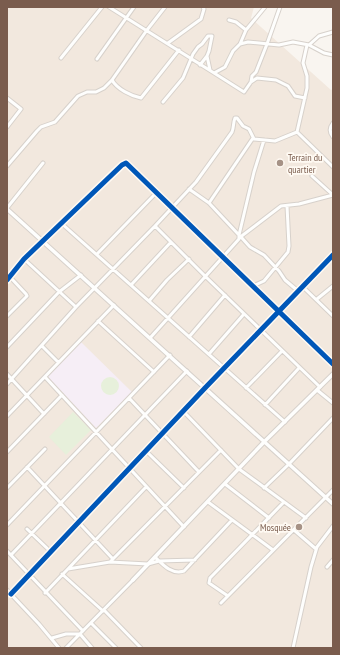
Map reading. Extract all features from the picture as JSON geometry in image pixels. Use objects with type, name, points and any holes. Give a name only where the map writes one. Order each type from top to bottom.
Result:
[{"type":"street","points":[[61,58],[102,7]]},
{"type":"street","points":[[109,7],[244,92],[251,82],[257,78],[276,80],[288,86],[295,96],[305,98]]},
{"type":"street","points":[[97,59],[134,7]]},
{"type":"street","points":[[7,166],[41,127],[55,122],[78,96],[87,92],[96,92],[101,90],[112,80],[165,7]]},
{"type":"street","points":[[168,43],[200,19],[203,15],[203,7]]},
{"type":"street","points":[[212,72],[224,67],[240,44],[246,30],[265,7]]},
{"type":"street","points":[[251,82],[252,76],[256,72],[280,7]]},
{"type":"street","points":[[229,20],[246,30]]},
{"type":"street","points":[[297,132],[307,88],[307,76],[303,62],[308,45],[319,36],[333,32]]},
{"type":"street","points":[[163,102],[183,78],[190,59],[198,47],[208,36],[212,36],[207,56],[200,65]]},
{"type":"street","points":[[240,44],[248,42],[284,45],[293,42],[308,45],[324,53],[333,55]]},
{"type":"street","points":[[112,80],[114,84],[125,91],[141,98],[179,50]]},
{"type":"street","points":[[207,56],[212,72]]},
{"type":"street","points":[[7,98],[21,109],[7,127]]},
{"type":"street","points":[[7,384],[76,307],[189,190],[232,132],[234,127],[234,118],[237,118],[248,129],[253,138]]},
{"type":"street","points":[[333,123],[330,127],[330,132],[333,137]]},
{"type":"street","points":[[253,138],[275,141],[297,132]]},
{"type":"street","points":[[297,132],[333,167]]},
{"type":"street","points":[[209,203],[253,138]]},
{"type":"street","points":[[240,237],[254,172],[264,140]]},
{"type":"street","points":[[43,163],[7,208],[333,504]]},
{"type":"street","points":[[7,280],[24,259],[61,223],[124,163],[128,164],[333,364]]},
{"type":"street","points":[[150,338],[223,258],[240,237],[278,208],[333,195],[312,176]]},
{"type":"street","points":[[189,190],[209,203],[250,247],[264,255],[276,267],[285,280],[298,291]]},
{"type":"street","points":[[96,254],[157,192]]},
{"type":"street","points":[[253,286],[264,281],[288,252],[287,206]]},
{"type":"street","points":[[61,223],[285,422]]},
{"type":"street","points":[[155,226],[333,403]]},
{"type":"street","points":[[131,285],[171,242]]},
{"type":"street","points":[[11,594],[162,433],[332,257],[333,251]]},
{"type":"street","points":[[24,259],[76,307]]},
{"type":"street","points":[[149,301],[167,280],[189,259]]},
{"type":"street","points":[[7,347],[59,292],[81,275]]},
{"type":"street","points":[[7,316],[27,296],[10,277]]},
{"type":"street","points":[[317,299],[333,286]]},
{"type":"street","points":[[303,287],[333,315]]},
{"type":"street","points":[[189,337],[225,295]]},
{"type":"street","points":[[7,416],[114,305]]},
{"type":"street","points":[[209,354],[244,314]]},
{"type":"street","points":[[98,321],[154,372]]},
{"type":"street","points":[[42,346],[58,362]]},
{"type":"street","points":[[246,388],[282,351]]},
{"type":"street","points":[[7,525],[170,355]]},
{"type":"street","points":[[265,405],[299,368]]},
{"type":"street","points":[[11,555],[187,371]]},
{"type":"street","points":[[7,374],[44,414]]},
{"type":"street","points":[[66,648],[184,527],[265,441],[333,374]]},
{"type":"street","points":[[45,376],[184,527]]},
{"type":"street","points":[[7,452],[62,395]]},
{"type":"street","points":[[129,398],[199,472]]},
{"type":"street","points":[[183,411],[239,469],[306,518]]},
{"type":"street","points":[[264,488],[333,418]]},
{"type":"street","points":[[7,488],[45,449]]},
{"type":"street","points":[[112,561],[221,450]]},
{"type":"street","points":[[146,451],[184,488]]},
{"type":"street","points":[[27,467],[79,522],[112,561]]},
{"type":"street","points":[[7,482],[10,485]]},
{"type":"street","points":[[225,484],[269,518]]},
{"type":"street","points":[[45,592],[146,487]]},
{"type":"street","points":[[221,603],[333,490]]},
{"type":"street","points":[[208,502],[273,550]]},
{"type":"street","points":[[228,596],[208,581],[284,502]]},
{"type":"street","points":[[155,557],[175,572],[184,571],[232,520]]},
{"type":"street","points":[[293,648],[316,549],[333,526]]},
{"type":"street","points":[[27,529],[51,552]]},
{"type":"street","points":[[294,530],[316,549]]},
{"type":"street","points":[[7,551],[83,631]]},
{"type":"street","points":[[68,569],[112,561],[148,564],[159,561],[195,560]]},
{"type":"street","points":[[327,567],[333,560]]},
{"type":"street","points":[[62,574],[104,610],[141,648]]},
{"type":"street","points":[[7,590],[52,638],[59,648]]},
{"type":"street","points":[[91,623],[116,648]]},
{"type":"street","points":[[52,638],[66,634],[80,634],[92,648]]},
{"type":"shaded area","points":[[7,7],[254,7],[251,18],[331,90],[333,89],[333,648],[7,648]]},
{"type":"shaded area","points":[[81,342],[132,392],[96,428],[47,376]]},
{"type":"green space","points":[[110,377],[116,380],[119,386],[116,392],[110,395],[104,392],[101,386],[104,380]]},
{"type":"green space","points":[[73,412],[91,430],[66,455],[49,437]]},
{"type":"cycle path","points":[[7,280],[24,259],[122,165],[126,163],[333,364]]},
{"type":"cycle path","points":[[11,594],[205,388],[333,255]]},
{"type":"place","name":"Terrain du quartier","points":[[280,163]]},
{"type":"place","name":"Mosquée","points":[[299,527]]}]
